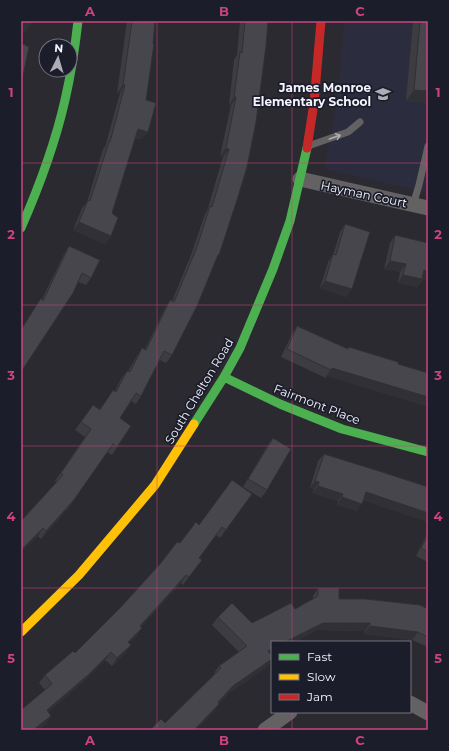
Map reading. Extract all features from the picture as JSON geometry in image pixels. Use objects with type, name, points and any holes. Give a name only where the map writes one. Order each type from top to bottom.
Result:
[{"type":"main road","points":[[21,228],[33,202],[49,158],[63,110],[72,71],[78,21]]},
{"type":"main road","name":"South Chelton Road","points":[[21,632],[29,626],[79,575],[155,485],[224,377],[240,348],[273,270],[290,221],[307,147],[314,104],[321,21]]},
{"type":"main road","name":"Fairmont Place","points":[[224,377],[280,404],[320,421],[342,429],[428,452]]},
{"type":"street","name":"Hayman Court","points":[[300,179],[421,206]]},
{"type":"street","points":[[411,704],[428,713]]},
{"type":"street","points":[[265,730],[289,713]]},
{"type":"lane","points":[[307,147],[348,132],[360,122]]},
{"type":"lane","points":[[421,206],[428,146]]},
{"type":"shaded area","name":"James Monroe Elementary School","points":[[344,21],[428,21],[428,193],[324,168],[335,115]]},
{"type":"building","points":[[21,21],[31,21],[31,24],[21,23]]},
{"type":"building","points":[[132,21],[155,21],[154,44],[146,100],[156,103],[148,132],[138,129],[112,213],[118,218],[111,236],[79,222],[88,200],[90,201],[110,142],[125,85],[123,85]]},
{"type":"building","points":[[245,21],[268,21],[266,46],[256,122],[247,167],[219,255],[197,306],[172,355],[164,351],[141,396],[136,393],[120,418],[131,426],[117,447],[113,444],[73,501],[46,531],[43,528],[21,550],[21,519],[22,520],[63,475],[61,473],[91,429],[81,422],[93,405],[100,410],[113,390],[116,392],[127,371],[130,372],[142,348],[146,350],[170,300],[174,302],[197,247],[210,206],[212,207],[229,149],[226,148],[236,97],[234,97],[240,52],[242,53]]},
{"type":"building","points":[[420,21],[428,21],[428,91],[414,90]]},
{"type":"building","points":[[21,43],[29,47],[21,85]]},
{"type":"building","points":[[345,224],[370,232],[352,289],[325,281],[333,254],[336,255]]},
{"type":"building","points":[[395,235],[428,243],[428,271],[424,270],[422,279],[403,275],[406,264],[390,261]]},
{"type":"building","points":[[69,246],[100,260],[91,278],[82,273],[73,293],[21,372],[21,330],[41,298],[43,301]]},
{"type":"building","points":[[297,326],[348,349],[349,347],[428,373],[428,397],[332,368],[331,370],[287,349]]},
{"type":"building","points":[[273,438],[291,449],[267,490],[248,479]]},
{"type":"building","points":[[324,454],[428,487],[428,513],[366,492],[362,504],[342,497],[343,494],[318,486],[319,482],[315,481]]},
{"type":"building","points":[[232,480],[252,494],[226,530],[222,527],[199,558],[202,560],[189,577],[186,575],[140,626],[142,628],[128,642],[131,645],[117,658],[111,652],[88,675],[47,710],[51,716],[33,730],[21,730],[21,710],[52,684],[45,675],[73,651],[75,653],[121,607],[160,564],[177,542],[180,543],[196,522],[199,525]]},
{"type":"building","points":[[428,535],[428,552],[421,548]]},
{"type":"building","points":[[318,588],[339,588],[339,599],[365,599],[420,605],[428,609],[428,637],[418,632],[370,626],[370,623],[323,623],[287,641],[271,641],[271,650],[268,651],[271,655],[271,660],[233,686],[218,702],[219,704],[194,730],[150,730],[161,719],[165,723],[221,668],[219,666],[247,646],[218,617],[232,603],[252,623],[291,603],[295,609],[318,596]]},
{"type":"traffic: fast","points":[[21,228],[46,165],[61,116],[71,71],[78,21]]},
{"type":"traffic: fast","points":[[194,424],[224,377],[240,348],[273,269],[290,221],[307,148]]},
{"type":"traffic: fast","points":[[224,377],[280,404],[342,429],[428,452]]},
{"type":"traffic: slow","points":[[21,632],[79,575],[155,485],[194,424]]},
{"type":"traffic: jam","points":[[307,148],[314,103],[321,21]]},
{"type":"place","name":"James Monroe Elementary School","points":[[383,94]]}]
